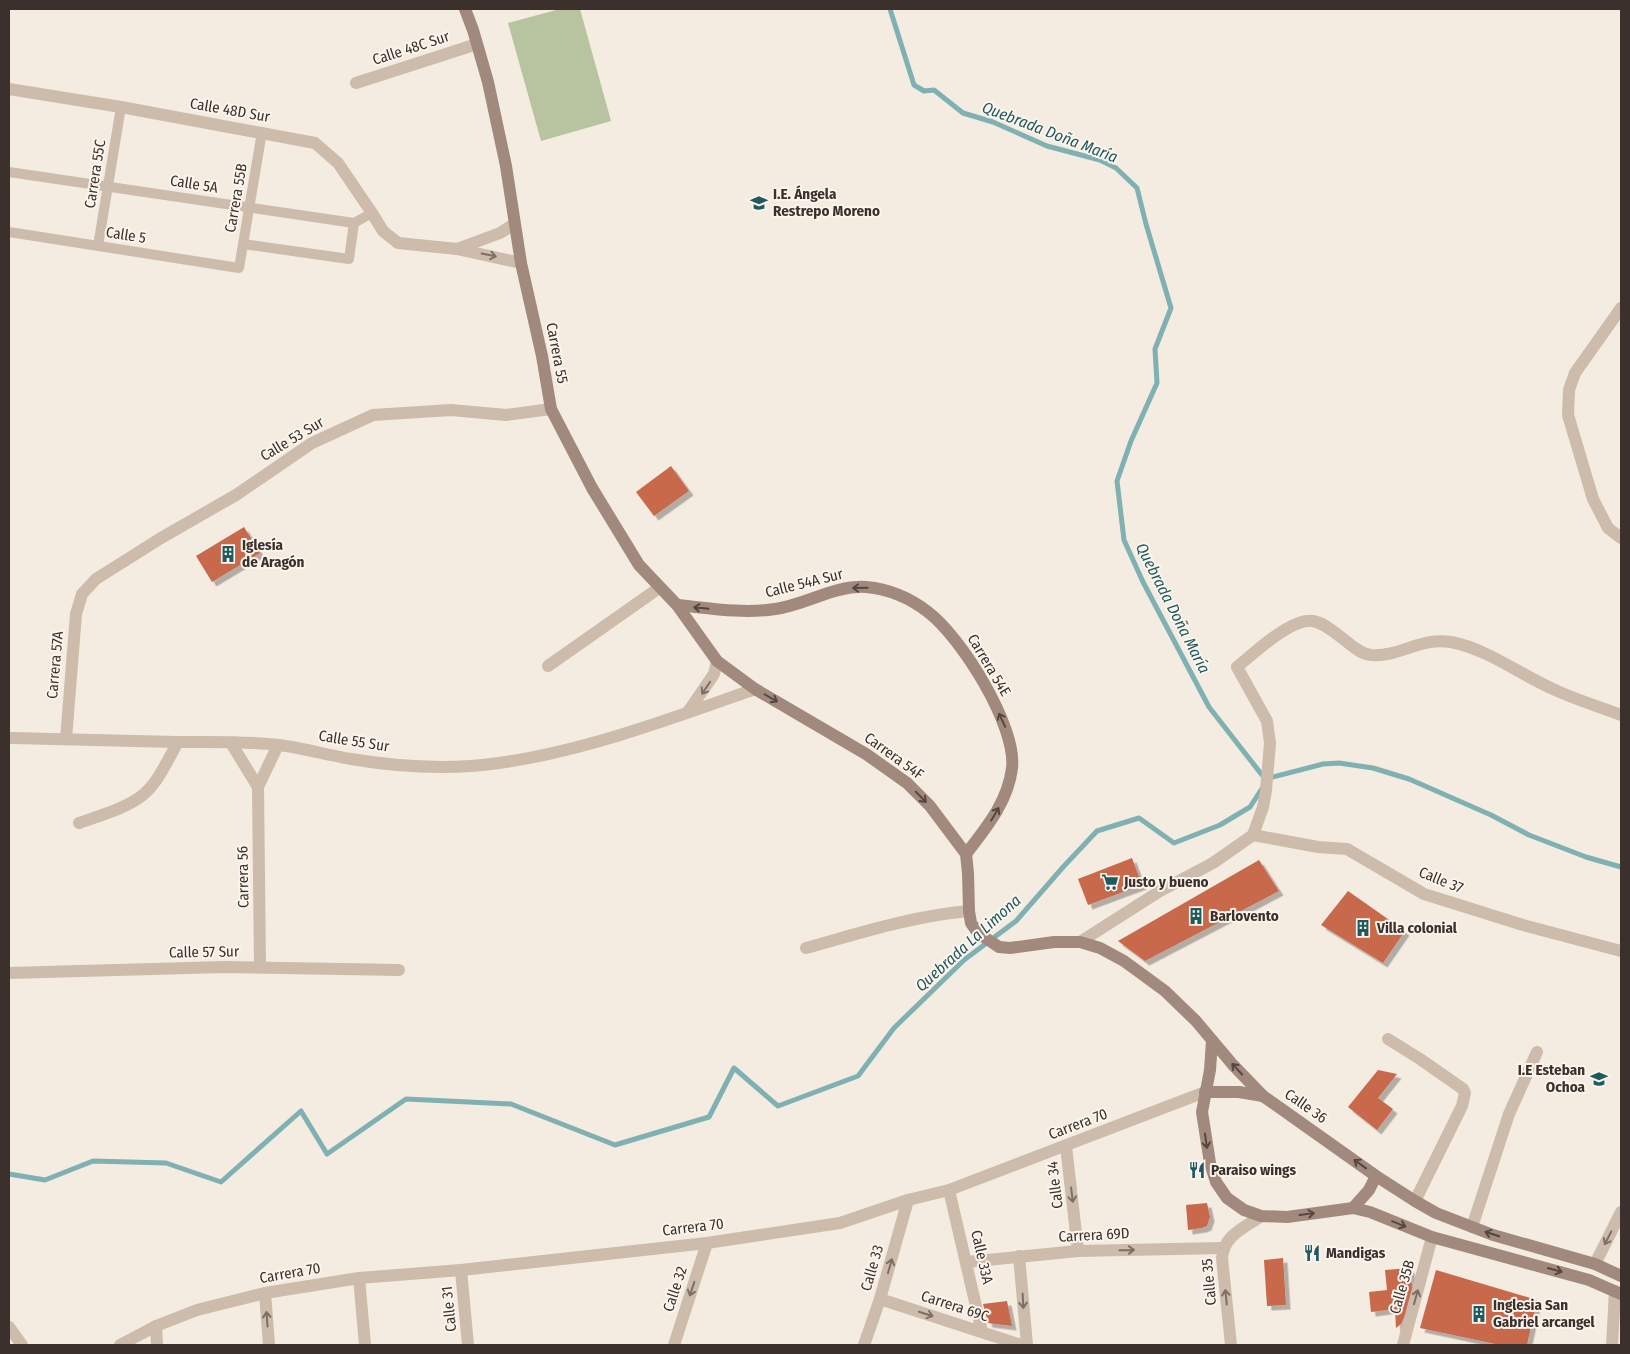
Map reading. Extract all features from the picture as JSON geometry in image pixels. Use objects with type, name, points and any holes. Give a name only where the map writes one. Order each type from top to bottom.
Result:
[{"type":"main road","name":"Carrera 55","points":[[465,9],[488,82],[506,166],[521,263],[542,356],[551,409],[592,488],[639,565],[676,605],[717,661]]},
{"type":"main road","name":"Calle 54A Sur","points":[[676,605],[721,610],[773,610],[796,605],[842,589],[865,587],[888,591],[907,598]]},
{"type":"main road","name":"Carrera 54E","points":[[907,598],[928,612],[946,628],[989,692],[1008,733],[1012,768],[1004,798],[988,825],[966,854]]},
{"type":"main road","name":"Carrera 54F","points":[[717,661],[755,689],[866,754],[907,783],[930,806],[966,854]]},
{"type":"main road","points":[[966,854],[969,911]]},
{"type":"main road","name":"Calle 36","points":[[969,911],[971,923],[978,933],[999,947],[1010,948],[1054,942],[1080,942],[1100,948],[1124,961],[1165,991],[1196,1021],[1263,1096],[1376,1176],[1436,1213],[1493,1235],[1595,1264],[1621,1276]]},
{"type":"main road","points":[[1212,1041],[1212,1056],[1202,1112],[1210,1163],[1216,1182],[1227,1198],[1244,1210],[1261,1216],[1287,1217],[1353,1208],[1370,1212],[1432,1237],[1580,1277],[1618,1292]]},
{"type":"main road","points":[[1205,1092],[1239,1092],[1263,1096]]},
{"type":"main road","points":[[1353,1208],[1369,1190],[1376,1176]]},
{"type":"street","name":"Calle 48C Sur","points":[[356,83],[477,44]]},
{"type":"street","name":"Calle 48D Sur","points":[[9,89],[121,107],[315,143],[338,164],[383,231],[398,243],[457,249]]},
{"type":"street","name":"Carrera 55C","points":[[98,246],[121,107]]},
{"type":"street","name":"Carrera 55B","points":[[239,268],[262,132]]},
{"type":"street","name":"Calle 5A","points":[[9,172],[354,223]]},
{"type":"street","points":[[243,244],[349,259],[354,223],[372,213]]},
{"type":"street","points":[[457,249],[500,233],[514,224]]},
{"type":"street","name":"Calle 5","points":[[9,232],[239,268]]},
{"type":"street","points":[[457,249],[521,263]]},
{"type":"street","points":[[1621,308],[1575,373],[1569,390],[1568,415],[1592,499],[1608,528],[1621,538]]},
{"type":"street","name":"Calle 53 Sur","points":[[82,594],[96,579],[160,538],[236,495],[312,443],[373,415],[451,410],[506,415],[551,409]]},
{"type":"street","points":[[548,666],[659,588]]},
{"type":"street","name":"Carrera 57A","points":[[66,740],[76,614],[82,594]]},
{"type":"street","points":[[1080,942],[1160,892],[1213,863],[1253,835],[1263,807],[1266,791],[1270,743],[1267,721],[1237,667],[1269,641],[1299,622],[1312,620],[1326,626],[1358,650],[1368,655],[1387,655],[1433,640],[1452,642],[1474,649],[1551,688],[1621,715]]},
{"type":"street","points":[[688,712],[712,678],[717,661]]},
{"type":"street","name":"Calle 55 Sur","points":[[9,738],[278,745],[386,764],[422,767],[469,766],[499,763],[540,755],[616,736],[755,689]]},
{"type":"street","points":[[79,823],[116,810],[143,795],[155,781],[178,742]]},
{"type":"street","points":[[231,743],[258,787]]},
{"type":"street","name":"Carrera 56","points":[[260,967],[258,787],[278,745]]},
{"type":"street","name":"Calle 37","points":[[1253,835],[1318,847],[1347,849],[1424,894],[1523,925],[1621,950]]},
{"type":"street","points":[[806,948],[929,915],[969,911]]},
{"type":"street","name":"Calle 57 Sur","points":[[9,973],[260,967],[399,970]]},
{"type":"street","points":[[1388,1039],[1420,1058],[1463,1089],[1465,1093],[1462,1106],[1415,1201]]},
{"type":"street","points":[[1472,1227],[1509,1114],[1537,1052]]},
{"type":"street","name":"Carrera 70","points":[[120,1345],[156,1326],[197,1310],[265,1293],[359,1278],[461,1270],[707,1243],[840,1223],[908,1200],[948,1190],[1205,1092]]},
{"type":"street","points":[[1179,1101],[1202,1112]]},
{"type":"street","name":"Calle 34","points":[[1066,1146],[1078,1250]]},
{"type":"street","name":"Calle 33A","points":[[948,1190],[967,1262],[982,1332]]},
{"type":"street","name":"Calle 33","points":[[864,1345],[880,1299],[908,1200]]},
{"type":"street","points":[[1595,1264],[1621,1212]]},
{"type":"street","name":"Calle 35","points":[[1231,1345],[1222,1258],[1223,1248],[1228,1238],[1261,1216]]},
{"type":"street","name":"Calle 35B","points":[[1400,1345],[1432,1237]]},
{"type":"street","name":"Calle 32","points":[[674,1345],[707,1243]]},
{"type":"street","name":"Carrera 69D","points":[[967,1262],[1078,1250],[1223,1248]]},
{"type":"street","points":[[1019,1256],[1027,1345]]},
{"type":"street","name":"Calle 31","points":[[461,1270],[468,1345]]},
{"type":"street","points":[[359,1278],[364,1345]]},
{"type":"street","points":[[1612,1345],[1618,1292]]},
{"type":"street","points":[[265,1293],[269,1345]]},
{"type":"street","name":"Carrera 69C","points":[[880,1299],[1020,1345]]},
{"type":"street","points":[[156,1326],[157,1345]]},
{"type":"street","points":[[9,1327],[22,1345]]},
{"type":"green space","points":[[560,9],[580,9],[611,121],[541,141],[508,23]]},
{"type":"building","points":[[671,466],[689,491],[654,516],[636,492]]},
{"type":"building","name":"Iglesía de Aragón","points":[[244,527],[260,553],[212,582],[196,556]]},
{"type":"building","name":"Justo y bueno","points":[[1132,858],[1142,885],[1088,905],[1078,879]]},
{"type":"building","name":"Barlovento","points":[[1259,860],[1279,891],[1145,961],[1118,941]]},
{"type":"building","name":"Villa colonial","points":[[1348,891],[1405,931],[1383,963],[1321,925]]},
{"type":"building","points":[[1378,1070],[1397,1074],[1378,1098],[1393,1109],[1377,1130],[1348,1107]]},
{"type":"building","points":[[1207,1203],[1210,1217],[1207,1226],[1188,1230],[1186,1205]]},
{"type":"building","points":[[1283,1258],[1286,1305],[1267,1306],[1264,1260]]},
{"type":"building","points":[[1410,1268],[1412,1287],[1415,1287],[1409,1307],[1401,1324],[1396,1328],[1395,1309],[1371,1312],[1369,1292],[1387,1290],[1385,1270]]},
{"type":"building","name":"Inglesia San Gabriel arcangel","points":[[1436,1270],[1537,1300],[1527,1345],[1500,1345],[1420,1328]]},
{"type":"building","points":[[1007,1301],[1012,1326],[988,1323],[983,1304]]},
{"type":"waterway","name":"Quebrada Doña María","points":[[890,9],[914,85],[924,91],[934,90],[963,113],[993,122],[1047,146],[1100,160],[1116,168],[1137,188],[1171,308],[1155,349],[1157,383],[1131,441],[1117,481],[1124,540],[1143,582],[1209,707],[1262,775],[1269,778],[1323,764],[1339,763],[1373,768],[1409,779],[1491,815],[1529,835],[1586,857],[1621,867]]},
{"type":"waterway","name":"Quebrada La Limona","points":[[9,1174],[45,1180],[93,1161],[166,1163],[221,1182],[301,1111],[327,1154],[406,1099],[511,1104],[615,1145],[709,1117],[734,1068],[778,1106],[858,1076],[894,1028],[964,960],[1016,921],[1097,831],[1139,818],[1174,843],[1220,825],[1250,807],[1263,787]]},
{"type":"place","name":"I.E. Ángela Restrepo Moreno","points":[[759,203]]},
{"type":"place","name":"Iglesía de Aragón","points":[[228,554]]},
{"type":"place","name":"Justo y bueno","points":[[1110,882]]},
{"type":"place","name":"Barlovento","points":[[1196,916]]},
{"type":"place","name":"Villa colonial","points":[[1363,928]]},
{"type":"place","name":"I.E Esteban Ochoa","points":[[1599,1079]]},
{"type":"place","name":"Paraiso wings","points":[[1197,1170]]},
{"type":"place","name":"Mandigas","points":[[1312,1253]]},
{"type":"place","name":"Inglesia San Gabriel arcangel","points":[[1479,1314]]}]
